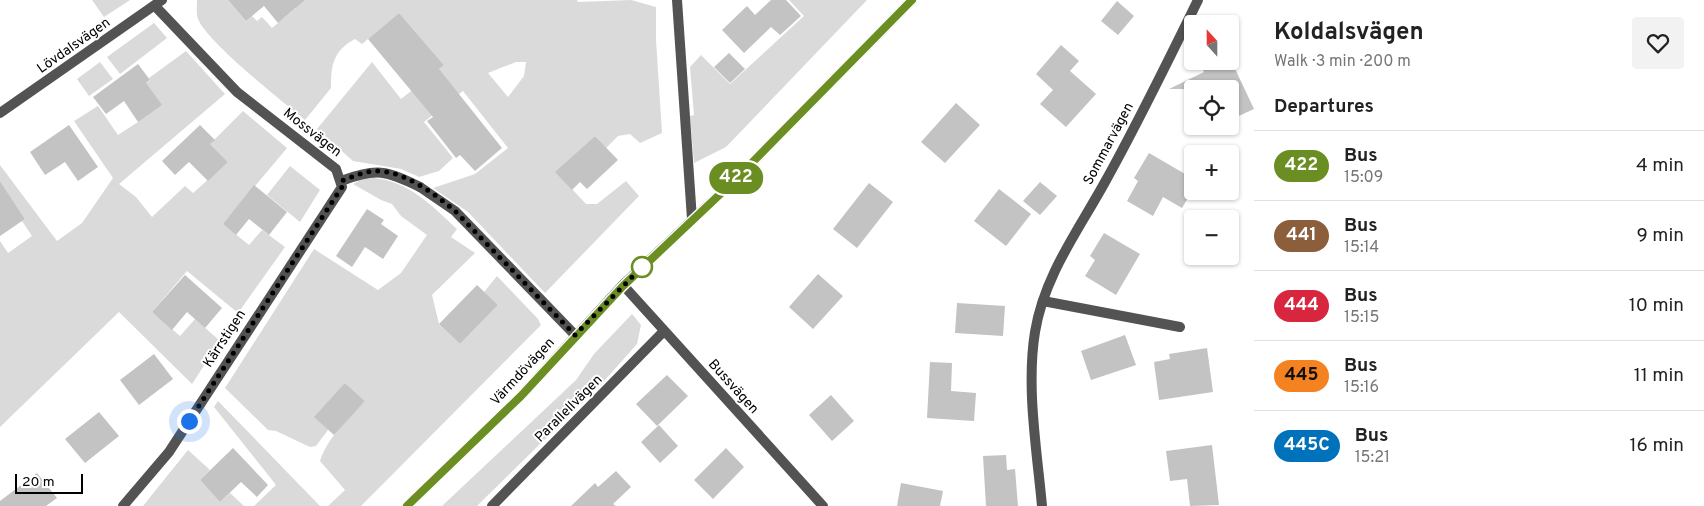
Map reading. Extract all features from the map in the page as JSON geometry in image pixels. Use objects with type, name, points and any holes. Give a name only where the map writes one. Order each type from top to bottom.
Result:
[{"type":"main road","name":"Värmdövägen","points":[[407,506],[521,396],[575,335],[623,286],[735,180],[912,0]]},
{"type":"street","points":[[677,0],[692,219]]},
{"type":"street","name":"Sommarvägen","points":[[1042,506],[1032,372],[1035,332],[1044,301],[1065,249],[1105,182],[1198,0]]},
{"type":"street","name":"Lövdalsvägen","points":[[0,113],[159,3]]},
{"type":"street","name":"Mossvägen","points":[[159,3],[238,92],[336,170],[341,181]]},
{"type":"street","points":[[341,181],[376,171],[399,176],[420,186],[455,211],[575,335]]},
{"type":"street","name":"Kärrstigen","points":[[123,506],[169,452],[342,187],[341,181]]},
{"type":"street","name":"Bussvägen","points":[[623,286],[823,506]]},
{"type":"street","points":[[1044,301],[1180,327]]},
{"type":"street","name":"Parallellvägen","points":[[492,506],[664,331]]},
{"type":"shaded area","points":[[92,0],[130,0],[104,17]]},
{"type":"shaded area","points":[[197,0],[228,0],[246,21],[252,16],[257,21],[262,17],[272,28],[296,8],[290,0],[577,0],[578,2],[631,0],[656,7],[656,40],[662,133],[640,143],[630,134],[618,136],[606,148],[595,136],[556,172],[586,204],[597,204],[626,181],[639,196],[545,293],[468,212],[433,188],[475,174],[508,148],[463,91],[424,122],[453,158],[439,171],[419,177],[401,169],[353,161],[317,129],[372,62],[401,99],[444,65],[399,13],[362,44],[355,39],[342,48],[333,66],[331,88],[305,120],[215,42],[198,19]],"holes":[[[516,62],[526,62],[524,76],[508,97],[488,73]]]},
{"type":"shaded area","points":[[789,0],[867,0],[726,147],[694,163],[690,116],[694,115],[690,67],[701,55],[730,84],[804,16]]},
{"type":"shaded area","points":[[154,23],[167,38],[120,74],[107,57]]},
{"type":"shaded area","points":[[186,51],[225,94],[119,184],[136,197],[152,217],[185,186],[193,193],[228,162],[210,144],[243,111],[287,148],[223,224],[249,245],[262,230],[285,247],[238,313],[187,271],[152,312],[180,336],[195,319],[220,341],[192,384],[119,312],[0,427],[0,241],[8,253],[32,236],[22,221],[25,219],[0,181],[0,165],[57,241],[82,223],[113,178],[74,121],[98,106],[118,135],[138,122],[146,83],[150,81],[149,78]]},
{"type":"shaded area","points":[[100,62],[113,79],[89,96],[77,79]]},
{"type":"shaded area","points":[[290,166],[320,190],[300,222],[267,195]]},
{"type":"shaded area","points":[[373,178],[398,184],[419,196],[457,229],[451,237],[475,253],[432,295],[439,324],[460,344],[498,305],[484,292],[497,276],[538,319],[541,325],[361,506],[328,506],[345,490],[320,461],[333,436],[365,401],[345,383],[328,430],[316,446],[310,447],[276,431],[268,430],[225,388],[314,249],[378,290],[401,273],[427,235],[401,216],[392,204],[353,184],[362,179]]},
{"type":"shaded area","points":[[632,314],[641,325],[637,344],[605,380],[477,506],[442,506],[576,380],[594,354]]},
{"type":"shaded area","points":[[218,401],[320,506],[254,506],[276,485],[214,407]]},
{"type":"shaded area","points":[[188,450],[210,470],[200,480],[220,502],[230,493],[244,506],[143,506]]},
{"type":"building","points":[[228,0],[305,0],[278,23],[264,6],[246,21]]},
{"type":"building","points":[[771,0],[786,0],[801,16],[780,35],[771,27],[744,53],[722,30],[747,6],[755,15]]},
{"type":"building","points":[[1117,1],[1134,16],[1118,35],[1101,21]]},
{"type":"building","points":[[399,13],[444,65],[439,69],[502,148],[475,171],[460,155],[456,158],[427,121],[433,117],[368,39]]},
{"type":"building","points":[[1061,45],[1079,61],[1070,71],[1096,94],[1066,127],[1040,104],[1053,90],[1036,74]]},
{"type":"building","points":[[729,53],[745,69],[730,83],[714,67]]},
{"type":"building","points":[[138,64],[150,80],[146,83],[162,105],[138,122],[124,101],[106,114],[93,97]]},
{"type":"building","points":[[1203,70],[1236,70],[1254,109],[1239,116],[1239,80],[1188,80],[1204,72]]},
{"type":"building","points":[[1184,82],[1184,89],[1169,89]]},
{"type":"building","points":[[956,103],[980,125],[945,163],[921,142]]},
{"type":"building","points":[[69,125],[98,167],[78,181],[65,162],[45,175],[30,152]]},
{"type":"building","points":[[200,125],[215,140],[210,144],[228,162],[208,181],[189,162],[175,175],[162,161]]},
{"type":"building","points":[[595,136],[618,160],[587,189],[580,182],[572,190],[555,172]]},
{"type":"building","points":[[1149,153],[1184,173],[1184,200],[1187,200],[1182,208],[1163,197],[1153,216],[1127,201],[1138,181],[1134,178]]},
{"type":"building","points":[[0,181],[25,219],[0,236]]},
{"type":"building","points":[[1040,182],[1057,196],[1040,215],[1023,201]]},
{"type":"building","points":[[869,183],[893,202],[857,248],[833,229]]},
{"type":"building","points":[[254,185],[287,212],[269,235],[249,219],[236,235],[223,224]]},
{"type":"building","points":[[999,189],[1031,214],[1006,246],[974,221]]},
{"type":"building","points":[[367,209],[384,220],[381,224],[398,236],[383,259],[365,247],[352,267],[336,256]]},
{"type":"building","points":[[1104,233],[1140,254],[1116,295],[1085,276],[1095,260],[1090,256]]},
{"type":"building","points":[[818,274],[843,296],[813,329],[789,307]]},
{"type":"building","points":[[185,275],[222,308],[205,328],[187,312],[172,330],[152,312]]},
{"type":"building","points":[[477,285],[498,305],[460,344],[439,324]]},
{"type":"building","points":[[957,303],[1005,306],[1003,336],[955,333]]},
{"type":"building","points":[[1125,335],[1136,365],[1091,380],[1081,351]]},
{"type":"building","points":[[1207,348],[1213,392],[1159,400],[1154,362],[1170,359],[1169,354]]},
{"type":"building","points":[[154,354],[173,379],[139,405],[120,380]]},
{"type":"building","points":[[930,362],[952,363],[951,391],[976,393],[974,421],[927,418]]},
{"type":"building","points":[[667,375],[688,396],[657,426],[636,404]]},
{"type":"building","points":[[345,383],[365,401],[334,435],[314,417]]},
{"type":"building","points":[[831,395],[854,421],[832,441],[809,415]]},
{"type":"building","points":[[99,412],[119,436],[85,463],[65,439]]},
{"type":"building","points":[[659,425],[678,446],[660,463],[641,442]]},
{"type":"building","points":[[1212,445],[1219,505],[1190,506],[1187,479],[1170,481],[1166,451]]},
{"type":"building","points":[[233,448],[268,485],[257,497],[241,482],[220,502],[200,480]]},
{"type":"building","points":[[726,448],[744,467],[713,499],[694,480]]},
{"type":"building","points":[[1006,455],[1007,470],[1015,469],[1018,506],[986,506],[983,456]]},
{"type":"building","points":[[616,471],[631,487],[613,504],[616,506],[571,506],[595,483],[598,487]]},
{"type":"building","points":[[37,473],[57,498],[46,506],[0,506],[0,501]]},
{"type":"building","points":[[901,483],[943,491],[940,506],[897,506]]},
{"type":"bus line","name":"422","points":[[407,506],[521,396],[575,335],[623,286],[735,180],[912,0]]},
{"type":"route","points":[[189,421],[342,187],[341,181],[361,174],[376,171],[399,176],[441,199],[455,211],[575,335],[642,267]]}]
